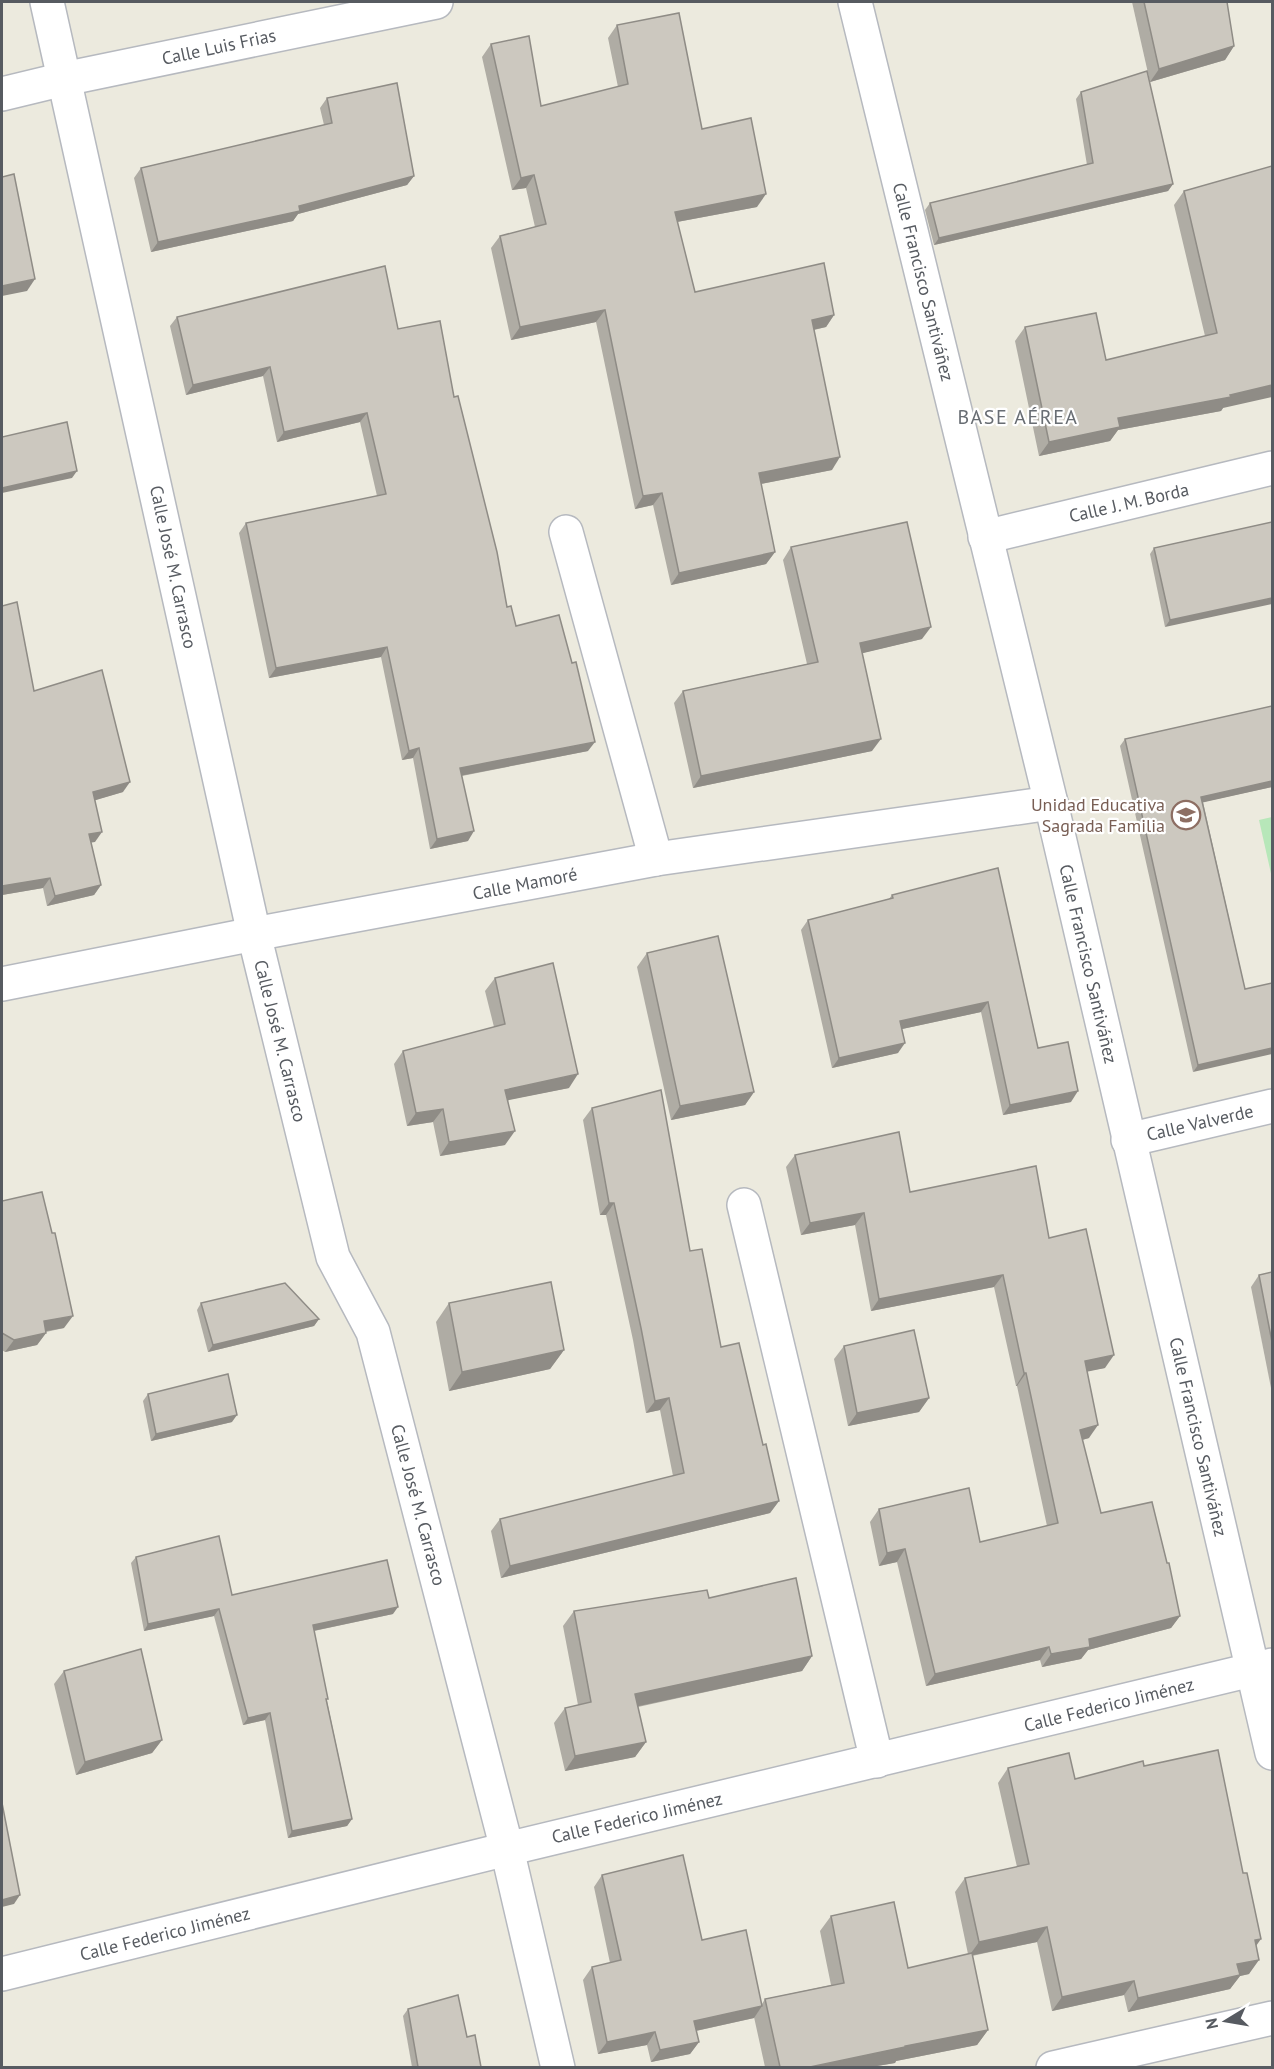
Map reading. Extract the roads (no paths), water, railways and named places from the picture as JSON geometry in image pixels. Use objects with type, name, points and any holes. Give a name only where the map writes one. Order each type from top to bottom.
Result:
[{"type":"street","name":"Calle José M. Carrasco","points":[[46,2],[254,934],[333,1257],[373,1332],[507,1849],[558,2067]]},
{"type":"street","name":"Calle Luis Frias","points":[[2,94],[64,79],[436,2]]},
{"type":"street","name":"Calle Francisco Santiváñez","points":[[855,2],[1051,802],[1128,1140],[1263,1668],[1272,1753]]},
{"type":"street","name":"Calle J. M. Borda","points":[[985,537],[1272,468]]},
{"type":"street","points":[[566,532],[656,859]]},
{"type":"street","name":"Calle Mamoré","points":[[2,984],[254,934],[656,859],[1051,802]]},
{"type":"street","name":"Calle Valverde","points":[[1128,1140],[1272,1106]]},
{"type":"street","points":[[744,1205],[877,1761]]},
{"type":"street","name":"Calle Federico Jiménez","points":[[2,1974],[507,1849],[1263,1668]]},
{"type":"street","points":[[1053,2067],[1272,2018]]},
{"type":"place","name":"Unidad Educativa Sagrada Familia","points":[[1186,815]]},
{"type":"district","name":"BASE AÉREA","points":[[1018,417]]}]
